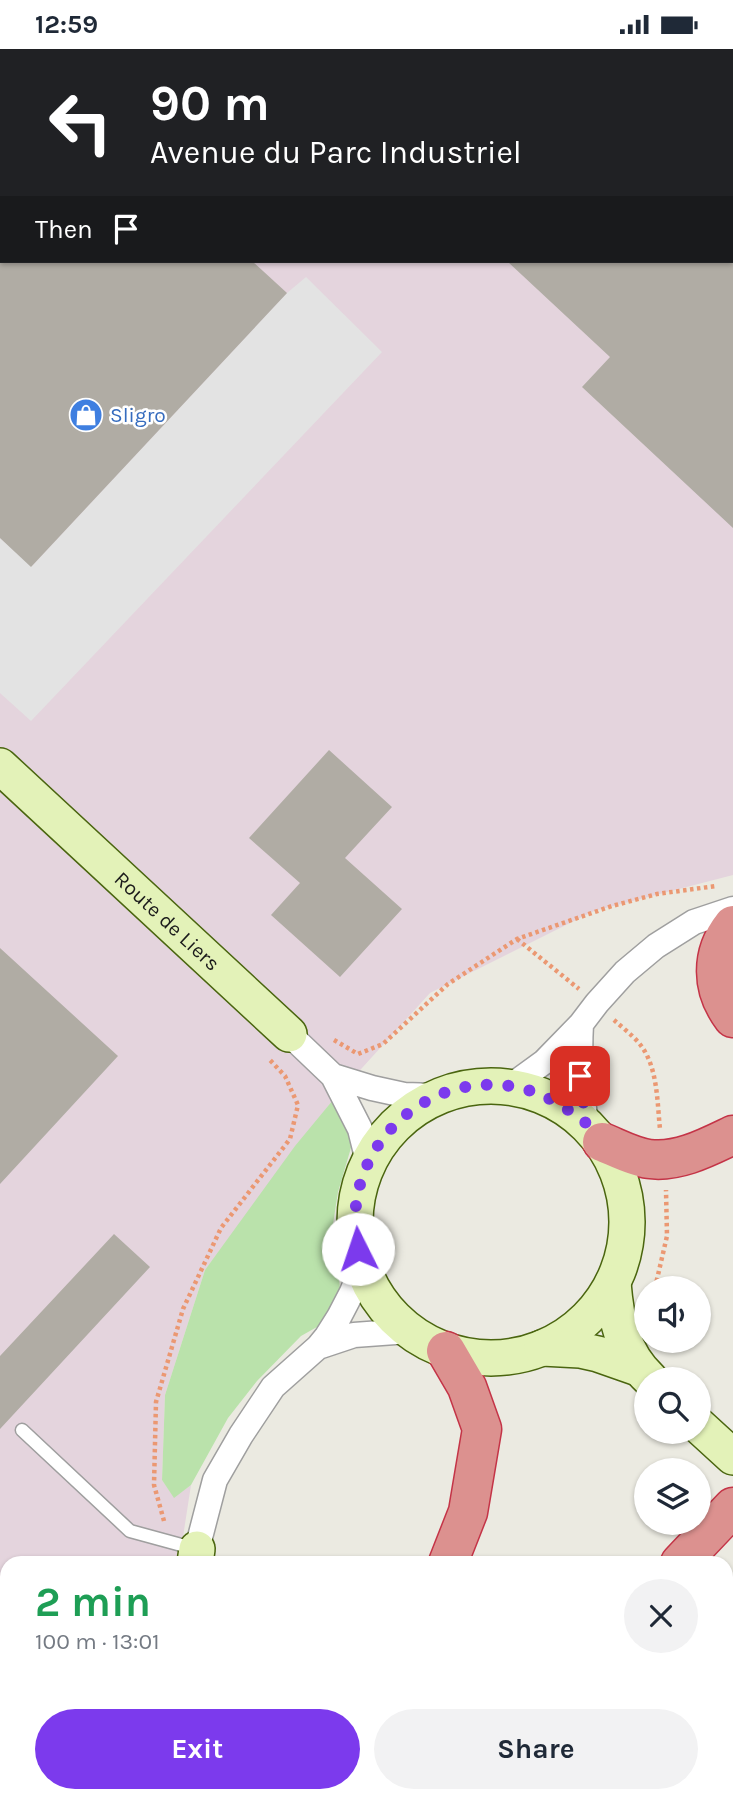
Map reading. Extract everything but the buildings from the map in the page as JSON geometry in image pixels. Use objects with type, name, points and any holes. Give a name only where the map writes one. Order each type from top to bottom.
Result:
[{"type":"highway","points":[[733,925],[721,945],[715,975],[721,998],[733,1018]]},
{"type":"highway","points":[[594,1133],[635,1155],[663,1160],[699,1150],[733,1135]]},
{"type":"highway","points":[[446,1350],[467,1387],[482,1429],[468,1512],[452,1556]]},
{"type":"highway","points":[[688,1555],[733,1507]]},
{"type":"street","name":"Route de Liers","points":[[0,767],[333,1076],[360,1129],[368,1161]]},
{"type":"street","points":[[511,1086],[544,1062],[582,1024],[597,1003],[633,965],[674,933],[694,922],[733,909]]},
{"type":"street","points":[[582,1024],[580,1076],[594,1133]]},
{"type":"street","name":"Route de Liers","points":[[333,1076],[404,1095],[437,1096]]},
{"type":"street","points":[[483,1085],[511,1086],[544,1096],[566,1108],[594,1133],[614,1163],[623,1186],[627,1235],[622,1261],[613,1283],[584,1322],[542,1348],[518,1356],[469,1356],[446,1350],[409,1331],[378,1300],[362,1267],[354,1231],[357,1193],[368,1161],[388,1131],[421,1104],[461,1088],[483,1085]]},
{"type":"street","points":[[187,1551],[215,1480],[240,1435],[274,1387],[318,1347],[339,1317],[362,1267]]},
{"type":"street","points":[[613,1283],[619,1328],[626,1346],[640,1367]]},
{"type":"street","points":[[318,1347],[354,1335],[409,1331]]},
{"type":"street","points":[[542,1348],[580,1350],[634,1370]]},
{"type":"street","points":[[711,1437],[733,1457]]},
{"type":"lane","points":[[22,1430],[130,1531],[187,1551]]},
{"type":"path","points":[[325,1035],[358,1054],[383,1044],[448,984],[517,939],[612,906],[657,894],[697,888]]},
{"type":"path","points":[[517,939],[597,1003],[639,1043],[648,1058],[656,1090],[666,1198],[667,1237],[658,1276]]},
{"type":"path","points":[[187,1551],[154,1485],[156,1402],[183,1308],[221,1228],[290,1139],[298,1105],[285,1076],[267,1056],[289,1034]]},
{"type":"shaded area","points":[[0,263],[733,263],[733,875],[594,911],[430,993],[333,1100],[205,1270],[165,1395],[162,1480],[174,1497],[191,1485],[180,1556],[0,1556]]},
{"type":"shaded area","points":[[306,277],[382,352],[31,721],[0,693],[0,538],[32,566],[287,293]]},
{"type":"green space","points":[[333,1100],[353,1141],[338,1192],[333,1224],[340,1288],[324,1323],[301,1336],[257,1381],[228,1418],[191,1485],[174,1498],[162,1480],[165,1395],[205,1270],[295,1146]]},
{"type":"place","name":"Sligro","points":[[86,415]]},
{"type":"route","points":[[358,1249],[354,1231],[357,1193],[368,1161],[377,1145],[403,1117],[438,1095],[483,1085],[511,1086],[544,1096],[586,1123],[580,1076]]}]
